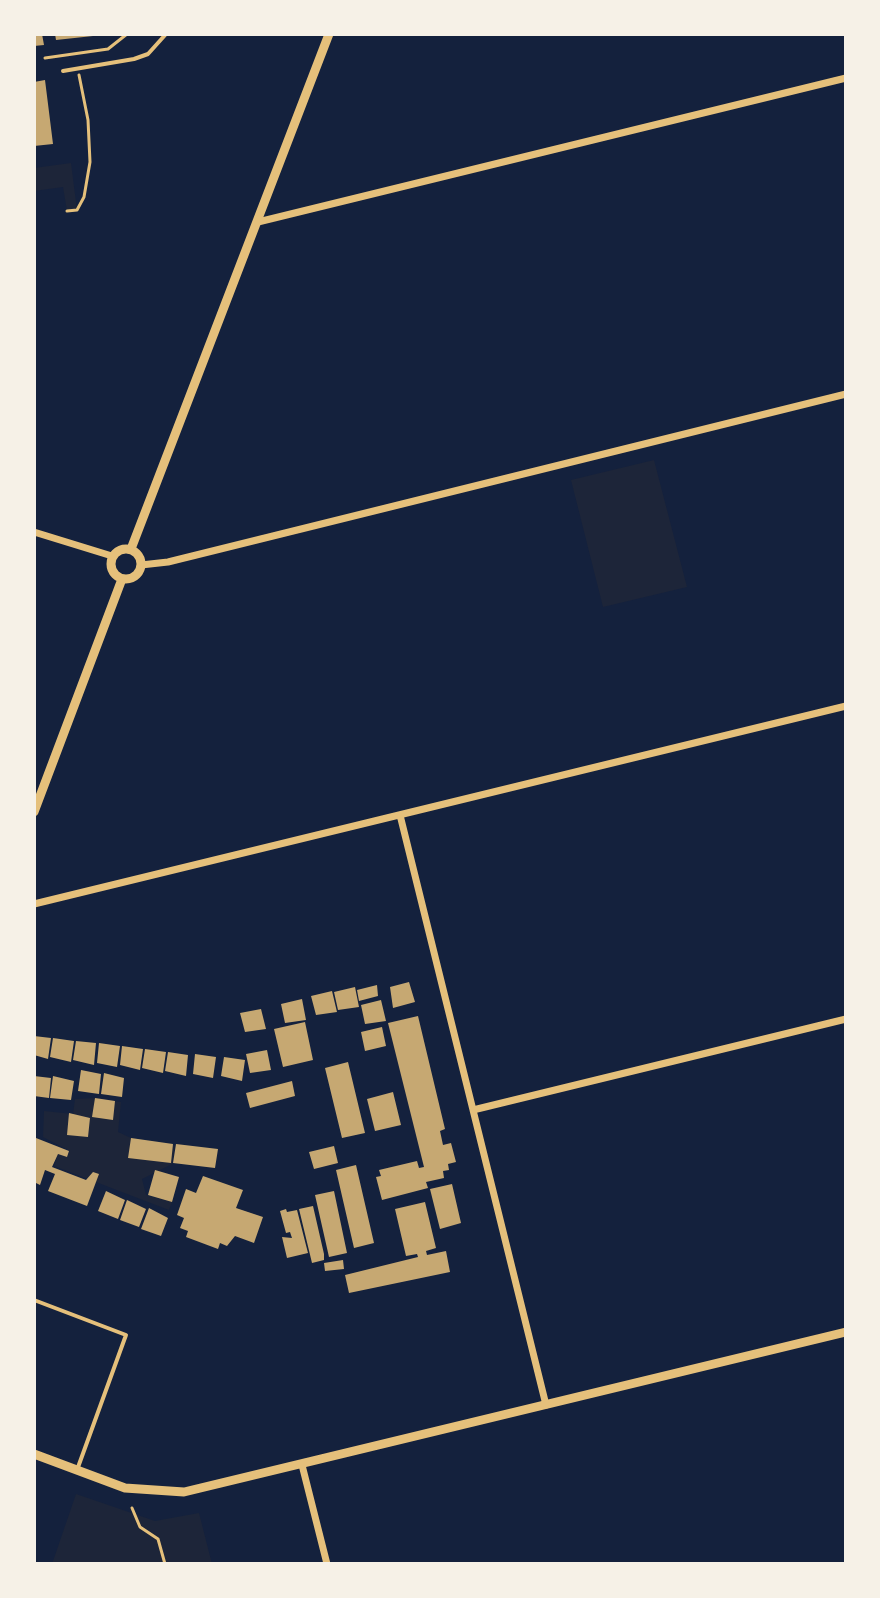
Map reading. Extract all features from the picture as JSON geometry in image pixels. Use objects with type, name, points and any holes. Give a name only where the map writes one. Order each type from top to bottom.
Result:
[{"type":"street","points":[[131,549],[329,34]]},
{"type":"street","points":[[258,222],[846,78]]},
{"type":"street","points":[[141,565],[168,562],[846,394]]},
{"type":"street","points":[[34,532],[112,556]]},
{"type":"street","points":[[131,549],[139,555],[141,565],[135,576],[122,579],[112,570],[112,556],[119,550],[131,549]]},
{"type":"street","points":[[34,812],[122,579]]},
{"type":"street","points":[[34,904],[846,706]]},
{"type":"street","points":[[400,815],[546,1405]]},
{"type":"street","points":[[473,1110],[846,1019]]},
{"type":"street","points":[[34,1454],[136,1491],[176,1493],[846,1332]]},
{"type":"street","points":[[302,1465],[327,1564]]},
{"type":"lane","points":[[63,71],[148,54],[166,34]]},
{"type":"lane","points":[[34,1300],[126,1335],[77,1470]]},
{"type":"path","points":[[45,58],[108,49],[127,34]]},
{"type":"path","points":[[67,211],[77,210],[84,197],[90,162],[79,68]]},
{"type":"path","points":[[132,1508],[140,1527],[158,1539],[165,1564]]},
{"type":"shaded area","points":[[71,163],[77,210],[67,211],[63,187],[34,191],[34,168]]},
{"type":"shaded area","points":[[654,460],[687,587],[603,607],[571,480]]},
{"type":"shaded area","points":[[75,1099],[121,1102],[118,1132],[131,1138],[175,1145],[172,1164],[142,1179],[146,1195],[172,1202],[169,1210],[54,1166],[58,1154],[67,1157],[70,1151],[43,1137],[44,1111],[73,1114]]},
{"type":"shaded area","points":[[76,1494],[155,1521],[199,1513],[212,1564],[52,1564]]},
{"type":"building","points":[[34,34],[42,34],[44,45],[34,46]]},
{"type":"building","points":[[55,34],[93,34],[93,36],[56,40]]},
{"type":"building","points":[[45,80],[53,144],[34,146],[34,82]]},
{"type":"building","points":[[409,982],[415,1002],[393,1008],[390,987]]},
{"type":"building","points":[[377,985],[378,996],[359,1001],[357,990]]},
{"type":"building","points":[[355,987],[359,1007],[338,1010],[334,992]]},
{"type":"building","points":[[332,991],[337,1012],[316,1015],[311,996]]},
{"type":"building","points":[[302,999],[306,1020],[285,1023],[281,1004]]},
{"type":"building","points":[[381,1000],[386,1021],[365,1024],[361,1005]]},
{"type":"building","points":[[261,1009],[266,1029],[245,1032],[240,1013]]},
{"type":"building","points":[[418,1016],[445,1129],[440,1131],[443,1145],[451,1143],[456,1162],[448,1164],[449,1170],[443,1171],[444,1178],[426,1182],[428,1188],[382,1200],[376,1177],[381,1176],[379,1170],[417,1161],[419,1168],[424,1167],[388,1023]]},
{"type":"building","points":[[305,1022],[313,1060],[283,1067],[274,1029]]},
{"type":"building","points":[[382,1027],[386,1046],[365,1051],[361,1032]]},
{"type":"building","points":[[34,1036],[51,1038],[48,1059],[34,1055]]},
{"type":"building","points":[[53,1038],[74,1041],[71,1062],[50,1057]]},
{"type":"building","points":[[76,1041],[96,1043],[94,1065],[73,1060]]},
{"type":"building","points":[[99,1043],[120,1046],[117,1067],[97,1063]]},
{"type":"building","points":[[122,1046],[143,1049],[140,1070],[120,1065]]},
{"type":"building","points":[[145,1049],[166,1052],[163,1073],[142,1068]]},
{"type":"building","points":[[267,1050],[271,1070],[250,1073],[246,1054]]},
{"type":"building","points":[[168,1052],[188,1055],[186,1076],[165,1071]]},
{"type":"building","points":[[195,1054],[216,1057],[213,1078],[193,1074]]},
{"type":"building","points":[[224,1057],[245,1060],[242,1081],[221,1076]]},
{"type":"building","points":[[348,1062],[365,1133],[342,1138],[325,1068]]},
{"type":"building","points":[[81,1070],[101,1074],[99,1094],[78,1091]]},
{"type":"building","points":[[104,1073],[124,1078],[122,1097],[101,1094]]},
{"type":"building","points":[[34,1076],[51,1078],[49,1098],[34,1096]]},
{"type":"building","points":[[53,1076],[74,1081],[71,1100],[50,1098]]},
{"type":"building","points":[[292,1081],[295,1096],[250,1108],[246,1093]]},
{"type":"building","points":[[393,1092],[401,1125],[375,1131],[367,1099]]},
{"type":"building","points":[[95,1098],[115,1101],[113,1120],[92,1117]]},
{"type":"building","points":[[69,1113],[90,1118],[88,1137],[67,1135]]},
{"type":"building","points":[[36,1138],[69,1151],[67,1157],[58,1154],[52,1167],[86,1180],[93,1172],[99,1174],[87,1206],[48,1191],[55,1174],[45,1170],[40,1185],[34,1182]]},
{"type":"building","points":[[131,1138],[173,1144],[171,1163],[128,1158]]},
{"type":"building","points":[[176,1144],[218,1149],[215,1168],[173,1163]]},
{"type":"building","points":[[334,1146],[338,1163],[314,1169],[309,1152]]},
{"type":"building","points":[[356,1165],[374,1243],[354,1248],[336,1170]]},
{"type":"building","points":[[155,1170],[179,1177],[172,1202],[148,1195]]},
{"type":"building","points":[[203,1176],[243,1190],[236,1208],[263,1217],[254,1243],[235,1236],[227,1246],[220,1243],[218,1249],[186,1237],[188,1231],[180,1228],[184,1218],[177,1215],[186,1189],[196,1193]]},
{"type":"building","points":[[452,1184],[461,1223],[440,1229],[430,1189]]},
{"type":"building","points":[[106,1191],[125,1200],[118,1219],[98,1211]]},
{"type":"building","points":[[334,1191],[347,1253],[329,1257],[315,1195]]},
{"type":"building","points":[[127,1200],[146,1209],[139,1227],[120,1220]]},
{"type":"building","points":[[425,1202],[436,1248],[426,1251],[427,1255],[446,1251],[450,1272],[349,1293],[345,1275],[418,1257],[417,1254],[406,1256],[395,1209]]},
{"type":"building","points":[[313,1206],[324,1260],[312,1263],[299,1209]]},
{"type":"building","points":[[149,1208],[168,1218],[161,1236],[141,1229]]},
{"type":"building","points":[[286,1209],[287,1212],[297,1210],[308,1253],[287,1258],[282,1237],[292,1238],[290,1232],[286,1233],[280,1211]]},
{"type":"building","points":[[343,1260],[344,1269],[325,1271],[324,1263]]}]
